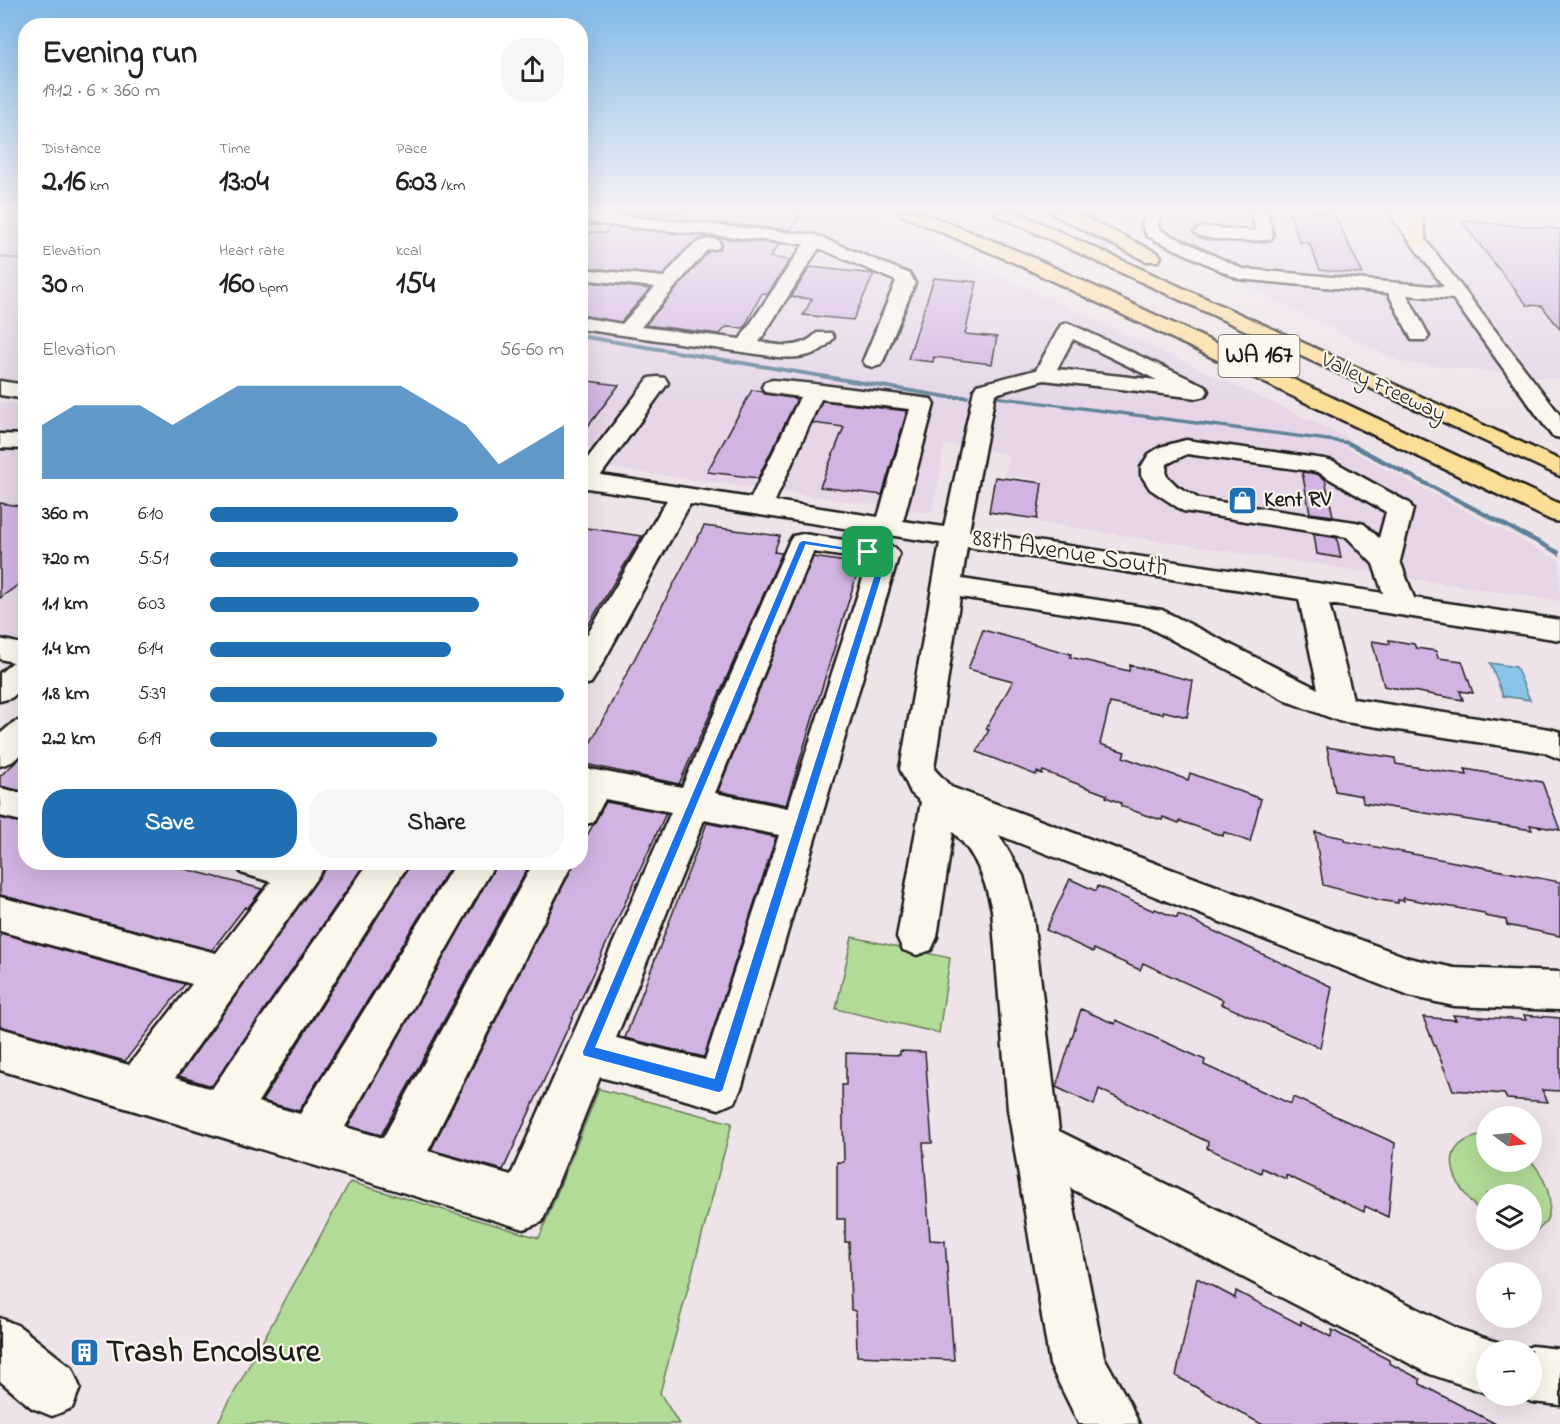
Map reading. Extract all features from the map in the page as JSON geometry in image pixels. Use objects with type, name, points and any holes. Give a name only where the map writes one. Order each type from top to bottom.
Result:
[{"type":"main road","points":[[1062,278],[1560,514]]},
{"type":"main road","name":"Valley Freeway","points":[[1098,278],[1560,498]]},
{"type":"main road","name":"Valley Freeway","points":[[1147,278],[1560,469]]},
{"type":"main road","points":[[1325,340],[1560,450]]},
{"type":"street","points":[[624,278],[669,283]]},
{"type":"street","points":[[627,331],[673,278]]},
{"type":"street","points":[[746,346],[790,278]]},
{"type":"street","points":[[873,361],[906,283],[904,278]]},
{"type":"street","points":[[1277,278],[1457,294]]},
{"type":"street","points":[[1445,278],[1560,431]]},
{"type":"street","points":[[1395,289],[1419,336]]},
{"type":"street","points":[[588,324],[799,352],[810,350],[824,337]]},
{"type":"street","points":[[1044,374],[1068,329],[1197,391],[1044,374],[985,390],[955,536],[917,769],[924,783],[979,834],[1004,876],[1012,910],[1031,1109],[1078,1365],[1110,1424]]},
{"type":"street","points":[[588,473],[657,383]]},
{"type":"street","points":[[588,1052],[719,1086],[885,554],[878,534],[923,404],[774,387]]},
{"type":"street","points":[[0,388],[18,391]]},
{"type":"street","points":[[760,506],[814,391]]},
{"type":"street","points":[[0,441],[18,442]]},
{"type":"street","points":[[1386,561],[1400,509],[1324,466],[1186,447],[1170,451],[1159,457],[1153,466],[1154,476],[1161,487],[1192,506],[1355,530],[1386,561],[1402,605]]},
{"type":"street","name":"88th Avenue South","points":[[588,480],[760,506],[878,534],[955,536],[1560,630]]},
{"type":"street","points":[[588,661],[683,494]]},
{"type":"street","points":[[0,1049],[524,1204],[803,542],[878,534]]},
{"type":"street","points":[[948,586],[1151,617],[1300,693],[1339,709],[1550,741],[1560,746]]},
{"type":"street","points":[[1312,592],[1339,709]]},
{"type":"street","points":[[0,650],[18,653]]},
{"type":"street","points":[[0,690],[18,675]]},
{"type":"street","points":[[0,753],[18,738]]},
{"type":"street","points":[[588,792],[693,803],[800,825]]},
{"type":"street","points":[[917,937],[940,798]]},
{"type":"street","points":[[940,798],[1408,977],[1454,987],[1560,991]]},
{"type":"street","points":[[0,802],[18,806]]},
{"type":"street","points":[[138,1090],[303,870]]},
{"type":"street","points":[[222,1115],[387,870]]},
{"type":"street","points":[[311,1141],[472,870]]},
{"type":"street","points":[[395,1166],[550,870]]},
{"type":"street","points":[[0,915],[225,974]]},
{"type":"street","points":[[1038,1146],[1450,1354],[1476,1362]]},
{"type":"street","points":[[0,1345],[52,1388]]},
{"type":"street","points":[[1542,1375],[1560,1377]]},
{"type":"shaded area","points":[[0,278],[18,278],[18,381],[0,378]]},
{"type":"shaded area","points":[[588,278],[1005,278],[1350,439],[1348,449],[1560,561],[1560,601],[1036,522],[1043,480],[1006,475],[1007,454],[973,448],[945,445],[932,513],[588,465]]},
{"type":"shaded area","points":[[1232,278],[1560,278],[1560,379],[1400,362]]},
{"type":"shaded area","points":[[0,402],[18,404],[18,640],[0,655]]},
{"type":"green space","points":[[852,937],[950,958],[939,1033],[836,1009]]},
{"type":"green space","points":[[599,1089],[732,1123],[660,1393],[679,1424],[217,1424],[350,1182],[539,1238]]},
{"type":"green space","points":[[1476,1137],[1476,1172],[1539,1172],[1550,1201],[1549,1211],[1542,1226],[1542,1184],[1476,1184],[1476,1207],[1459,1185],[1454,1173],[1452,1161],[1455,1150],[1464,1142]]},
{"type":"water","points":[[1490,663],[1516,667],[1530,700],[1503,696]]},
{"type":"building","points":[[685,278],[778,278],[768,294],[762,293],[744,328],[726,327],[720,334],[645,325]]},
{"type":"building","points":[[803,278],[872,278],[853,320],[803,315],[812,299],[791,297]]},
{"type":"building","points":[[934,278],[977,282],[965,334],[997,337],[992,364],[934,357],[933,362],[908,359]]},
{"type":"building","points":[[1506,278],[1560,278],[1560,329],[1542,306],[1527,305]]},
{"type":"building","points":[[588,282],[650,289],[621,322],[588,316]]},
{"type":"building","points":[[588,381],[619,385],[588,426]]},
{"type":"building","points":[[752,390],[797,399],[758,478],[707,472]]},
{"type":"building","points":[[822,401],[907,411],[882,495],[820,487],[844,427],[812,423]]},
{"type":"building","points":[[1302,472],[1317,474],[1325,479],[1333,516],[1310,513]]},
{"type":"building","points":[[995,477],[1042,483],[1037,519],[989,512]]},
{"type":"building","points":[[0,503],[18,506],[18,585],[0,598]]},
{"type":"building","points":[[704,526],[780,536],[774,552],[782,553],[679,784],[588,765],[588,748]]},
{"type":"building","points":[[588,528],[642,536],[588,626]]},
{"type":"building","points":[[1314,534],[1337,538],[1341,558],[1317,554]]},
{"type":"building","points":[[813,557],[860,564],[786,805],[718,791]]},
{"type":"building","points":[[983,630],[1071,654],[1070,657],[1129,671],[1130,665],[1193,681],[1187,717],[1110,703],[1100,744],[1125,752],[1123,757],[1188,780],[1190,773],[1261,799],[1250,842],[1224,832],[1223,836],[1180,821],[1179,823],[1163,817],[1162,820],[1145,815],[1121,806],[1121,803],[1106,797],[1107,795],[1043,771],[1042,774],[1037,772],[1036,775],[977,752],[989,730],[986,729],[1013,681],[968,669]]},
{"type":"building","points":[[1389,640],[1414,644],[1416,648],[1436,651],[1438,658],[1462,661],[1473,693],[1460,691],[1463,700],[1384,686],[1372,641],[1390,644]]},
{"type":"building","points":[[1327,747],[1395,758],[1396,764],[1467,775],[1465,769],[1542,782],[1560,830],[1530,825],[1532,830],[1363,803],[1362,796],[1335,791]]},
{"type":"building","points":[[18,760],[18,790],[0,786],[0,776]]},
{"type":"building","points":[[606,802],[666,813],[503,1170],[431,1150],[571,870],[588,870],[588,834]]},
{"type":"building","points":[[0,818],[18,822],[18,870],[189,870],[262,889],[212,950],[0,895]]},
{"type":"building","points":[[707,823],[776,837],[704,1057],[625,1038]]},
{"type":"building","points":[[1315,832],[1344,838],[1344,841],[1560,882],[1560,936],[1507,925],[1506,920],[1485,916],[1484,913],[1403,898],[1404,901],[1398,900],[1398,903],[1379,900],[1323,885]]},
{"type":"building","points":[[324,870],[360,870],[212,1086],[179,1076]]},
{"type":"building","points":[[407,870],[448,870],[299,1111],[262,1101]]},
{"type":"building","points":[[493,870],[527,870],[381,1135],[348,1126]]},
{"type":"building","points":[[1070,879],[1096,891],[1098,886],[1154,911],[1155,909],[1177,918],[1178,914],[1332,987],[1320,1048],[1221,1004],[1223,1000],[1143,963],[1140,970],[1094,949],[1093,952],[1046,930]]},
{"type":"building","points":[[0,933],[185,984],[125,1061],[0,1026]]},
{"type":"building","points":[[1081,1009],[1115,1024],[1116,1020],[1205,1060],[1204,1065],[1291,1104],[1293,1097],[1395,1143],[1388,1217],[1365,1206],[1364,1212],[1286,1175],[1286,1179],[1262,1168],[1261,1173],[1207,1148],[1208,1142],[1099,1089],[1094,1105],[1056,1087]]},
{"type":"building","points":[[1453,1015],[1526,1020],[1524,1015],[1560,1018],[1560,1091],[1542,1090],[1548,1102],[1507,1099],[1504,1094],[1453,1090],[1423,1017],[1456,1020]]},
{"type":"building","points":[[900,1051],[925,1052],[932,1143],[923,1143],[930,1240],[945,1241],[954,1360],[857,1356],[856,1311],[851,1310],[849,1242],[845,1242],[845,1219],[837,1219],[837,1162],[844,1162],[842,1085],[846,1085],[846,1053],[900,1055]]},
{"type":"building","points":[[1197,1278],[1235,1298],[1236,1291],[1301,1325],[1301,1321],[1331,1337],[1332,1330],[1420,1379],[1420,1384],[1496,1424],[1261,1424],[1176,1376]]},
{"type":"waterway","points":[[588,337],[948,397],[967,397]]},
{"type":"waterway","points":[[993,397],[1347,442],[1560,554]]},
{"type":"place","name":"Kent RV","points":[[1243,501]]},
{"type":"place","name":"Trash Encolsure","points":[[85,1353]]},
{"type":"route","points":[[803,542],[868,552],[885,554],[719,1086],[588,1052],[803,542]]}]
